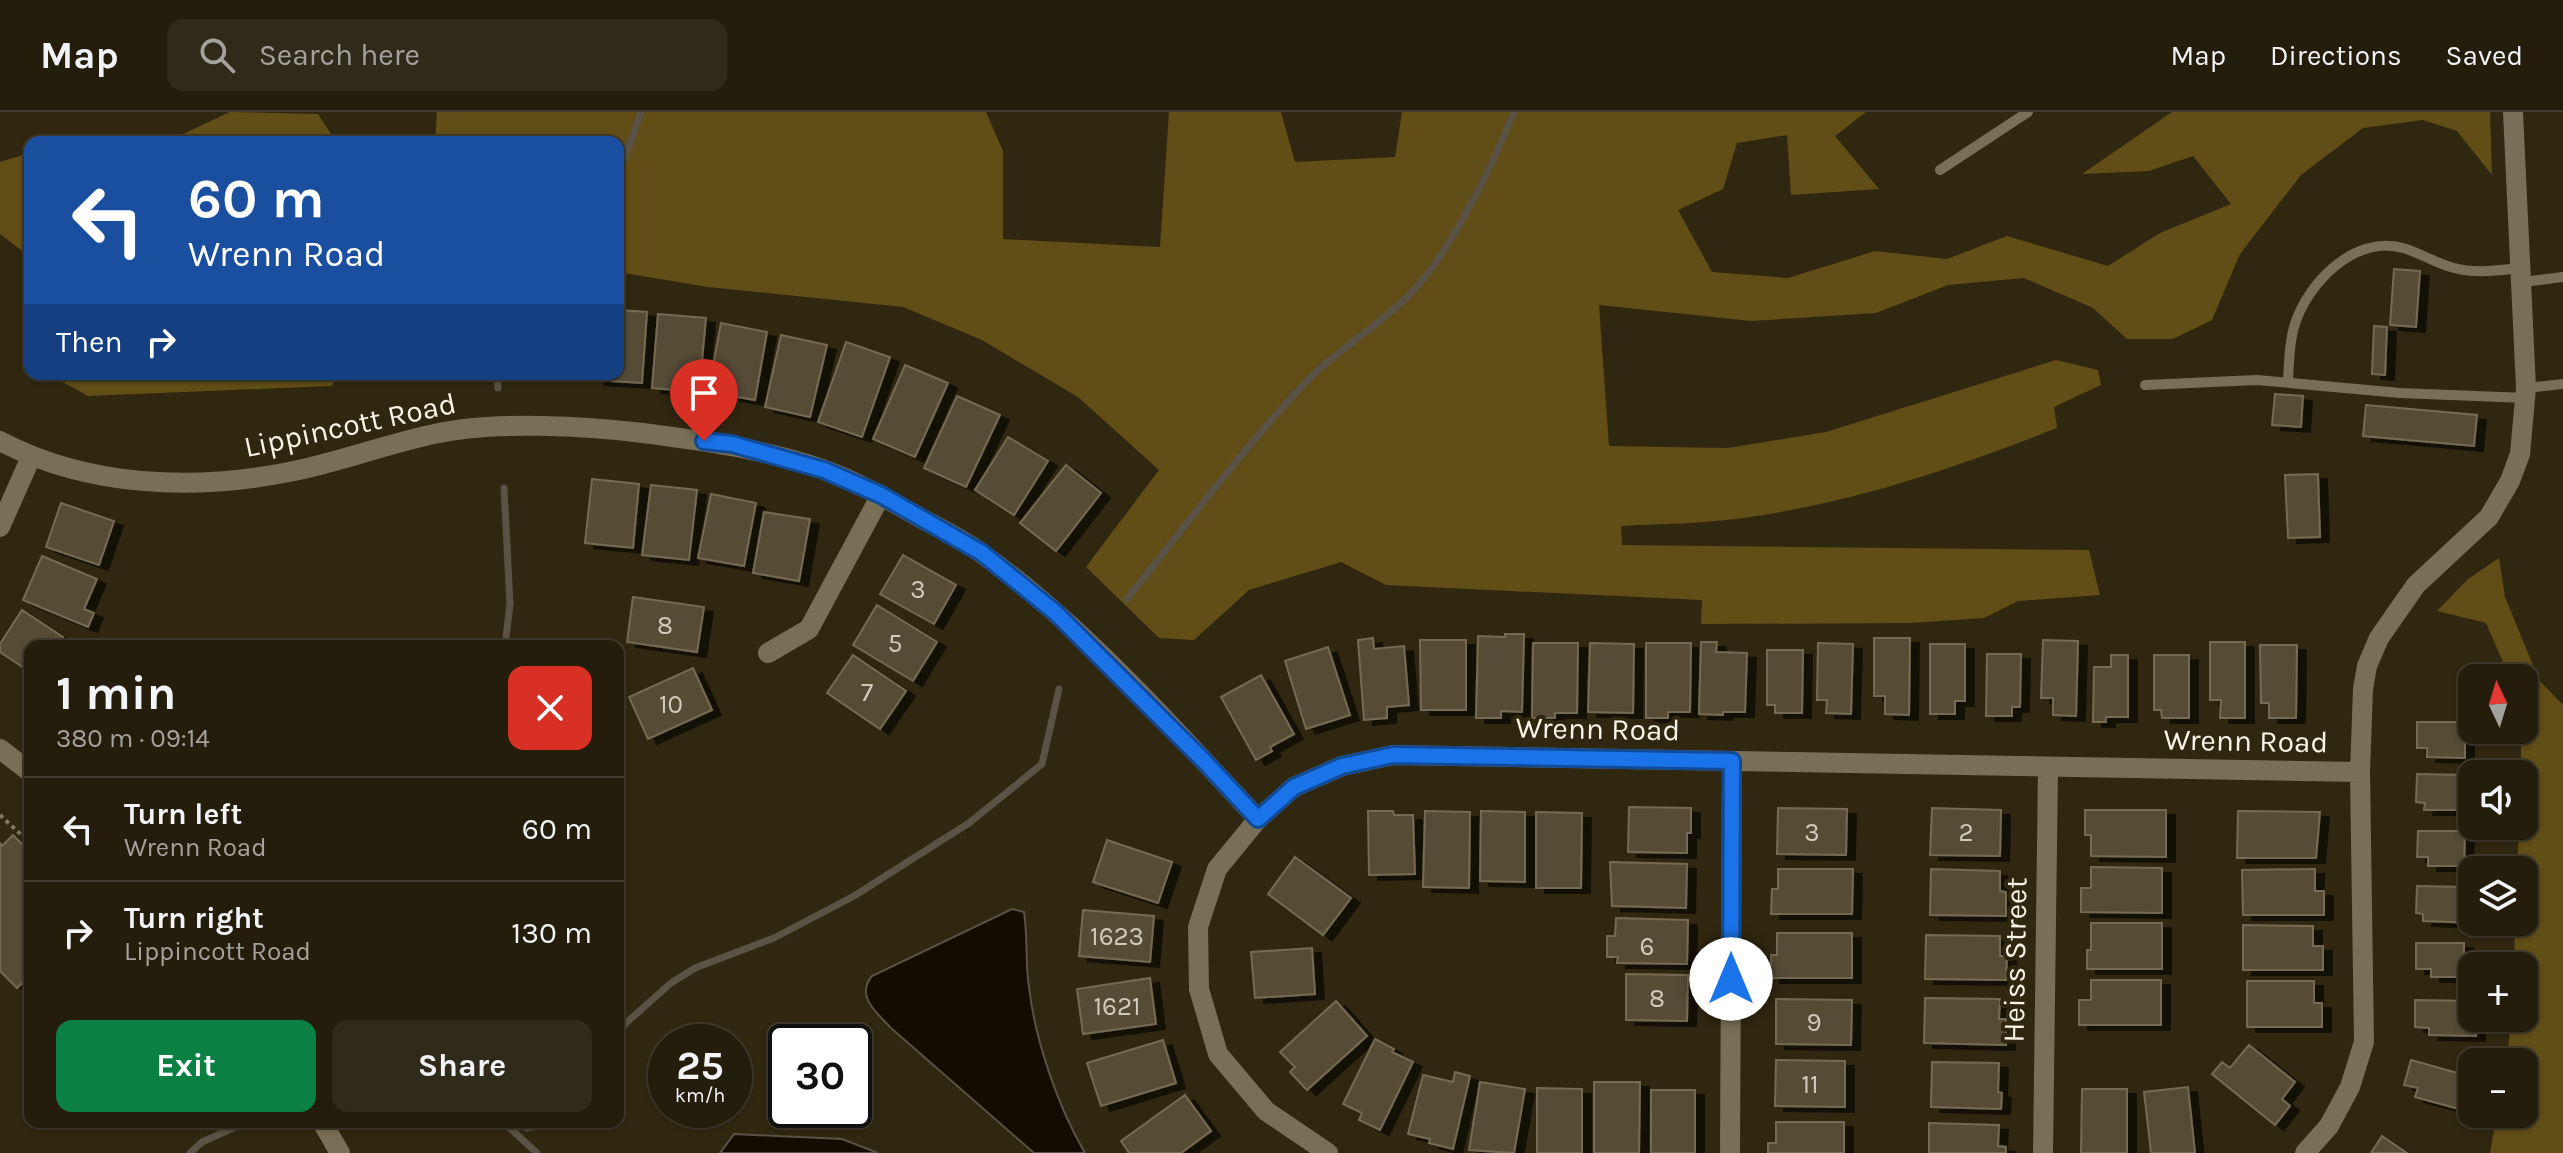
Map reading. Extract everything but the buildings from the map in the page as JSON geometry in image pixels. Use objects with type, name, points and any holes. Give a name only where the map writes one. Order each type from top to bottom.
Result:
[{"type":"street","name":"Wrenn Road","points":[[2305,1153],[2329,1126],[2350,1087],[2364,1042],[2360,772],[2363,689],[2367,666],[2379,638],[2416,585],[2489,517],[2510,481],[2520,454],[2526,393],[2513,112]]},
{"type":"street","name":"Lippincott Road","points":[[0,441],[31,457],[90,473],[143,481],[197,484],[290,472],[443,432],[511,427],[618,430],[732,444],[824,470],[881,495],[982,553],[1056,613],[1258,819]]},
{"type":"street","points":[[0,527],[31,457]]},
{"type":"street","points":[[768,653],[809,629],[881,495]]},
{"type":"street","points":[[0,749],[24,767]]},
{"type":"street","name":"Wrenn Road","points":[[1328,1153],[1266,1111],[1218,1054],[1199,989],[1198,927],[1217,869],[1258,819],[1294,787],[1342,766],[1393,755],[2360,772]]},
{"type":"street","points":[[1730,1153],[1732,761]]},
{"type":"street","name":"Heiss Street","points":[[2043,1153],[2048,768]]},
{"type":"street","points":[[325,1128],[340,1153]]},
{"type":"lane","points":[[1940,170],[2028,112]]},
{"type":"lane","points":[[2288,381],[2293,328],[2303,304],[2320,281],[2347,256],[2375,246],[2402,248],[2455,268],[2563,277]]},
{"type":"lane","points":[[2145,385],[2288,381],[2400,393],[2526,393],[2563,384]]},
{"type":"path","points":[[0,815],[24,837]]},
{"type":"shaded area","points":[[230,112],[318,114],[332,136],[179,136]]},
{"type":"shaded area","points":[[437,112],[986,112],[1003,151],[1003,239],[1160,247],[1169,112],[1281,112],[1295,162],[1395,157],[1402,112],[1866,112],[1835,136],[1879,189],[1791,195],[1787,135],[1737,143],[1723,189],[1678,210],[1712,272],[1788,278],[1875,251],[1947,259],[2007,236],[2108,266],[2160,233],[2231,204],[2193,156],[2149,171],[2082,174],[2172,112],[2490,112],[2492,175],[2457,131],[2423,120],[2363,128],[2301,175],[2240,254],[2212,320],[2173,339],[2127,339],[2093,308],[2024,278],[1948,285],[1876,313],[1751,321],[1599,305],[1609,446],[1727,448],[1826,432],[2056,360],[2098,370],[2101,385],[2054,407],[2057,428],[1936,472],[1853,496],[1769,514],[1713,521],[1621,526],[1622,545],[2089,550],[2100,595],[2018,601],[1984,618],[1911,623],[1701,624],[1702,600],[1386,585],[1341,562],[1249,590],[1194,640],[1159,638],[1086,567],[1159,470],[1078,397],[982,340],[903,307],[708,287],[624,273],[624,136],[435,136]]},
{"type":"shaded area","points":[[24,155],[24,252],[0,234],[0,162]]},
{"type":"shaded area","points":[[59,380],[335,380],[332,386],[88,396]]},
{"type":"shaded area","points":[[2499,558],[2505,597],[2532,664],[2504,664],[2486,623],[2437,611],[2468,579]]},
{"type":"shaded area","points":[[2538,678],[2563,705],[2563,1153],[2490,1153],[2494,1128],[2538,1128],[2538,1048],[2508,1048],[2510,1032],[2538,1032],[2538,952],[2514,952],[2515,936],[2538,936],[2538,856],[2518,856],[2518,840],[2538,840],[2538,760],[2521,760],[2521,744],[2538,744]]},
{"type":"shaded area","points":[[1012,909],[1024,912],[1029,987],[1042,1051],[1066,1115],[1085,1153],[1034,1153],[891,1028],[874,1010],[867,997],[867,983],[872,976]]},
{"type":"shaded area","points":[[734,1134],[842,1139],[878,1153],[720,1153]]},
{"type":"waterway","points":[[624,161],[641,112]]},
{"type":"waterway","points":[[1127,599],[1281,409],[1331,359],[1400,304],[1427,274],[1470,206],[1514,112]]},
{"type":"waterway","points":[[497,380],[498,388]]},
{"type":"waterway","points":[[504,488],[510,604],[506,640]]},
{"type":"waterway","points":[[624,1026],[671,983],[695,968],[774,938],[854,896],[969,823],[1042,764],[1059,689]]},
{"type":"waterway","points":[[190,1153],[202,1142],[234,1128]]},
{"type":"waterway","points":[[510,1128],[537,1153]]},
{"type":"route","points":[[704,441],[732,444],[824,470],[881,495],[982,553],[1056,613],[1258,819],[1294,787],[1342,766],[1393,755],[1732,761],[1731,979]]}]
